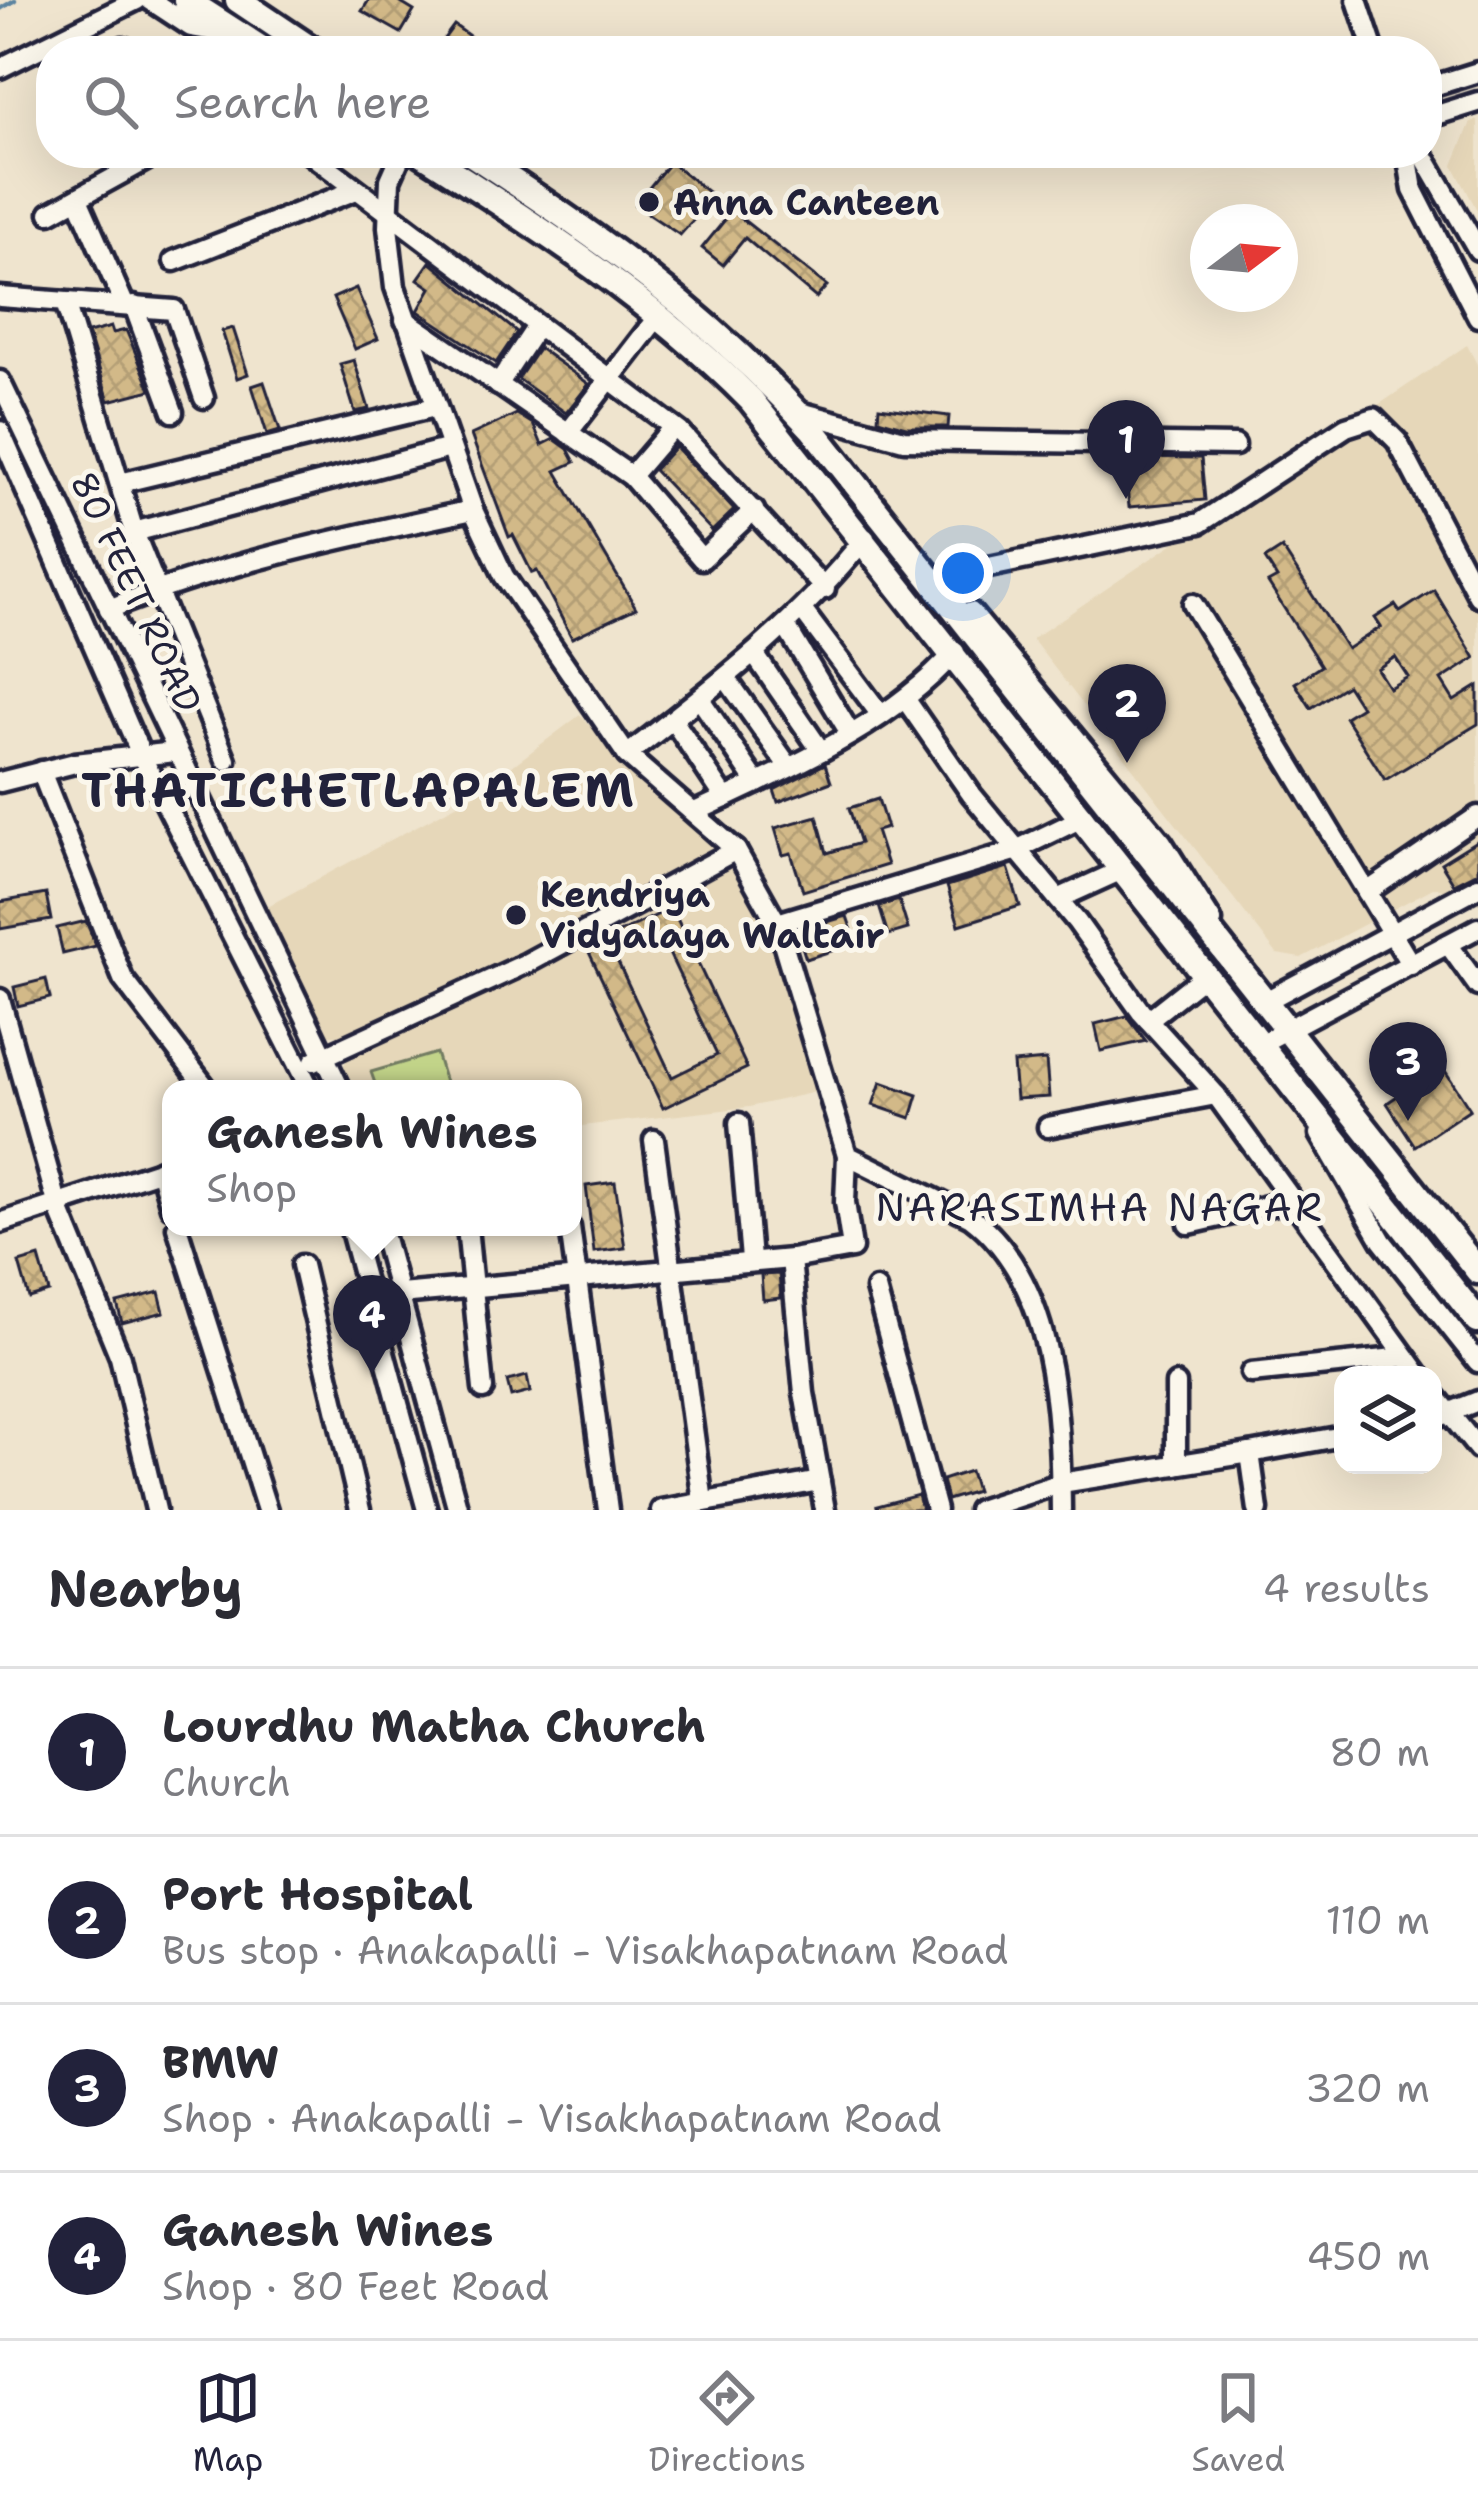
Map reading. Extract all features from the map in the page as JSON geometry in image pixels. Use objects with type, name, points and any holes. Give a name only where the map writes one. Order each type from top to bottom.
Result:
[{"type":"main road","points":[[186,0],[242,36]]},
{"type":"main road","points":[[238,0],[292,36]]},
{"type":"main road","points":[[446,168],[559,240],[659,315],[751,400],[955,652],[1478,1321]]},
{"type":"main road","points":[[492,168],[678,296],[750,360],[795,410],[1478,1271]]},
{"type":"street","points":[[74,36],[137,0]]},
{"type":"street","points":[[150,0],[190,27],[242,36]]},
{"type":"street","points":[[255,0],[278,27]]},
{"type":"street","points":[[1357,0],[1369,36]]},
{"type":"street","points":[[0,68],[36,53]]},
{"type":"street","points":[[1442,83],[1478,72]]},
{"type":"street","points":[[1442,113],[1478,102]]},
{"type":"street","points":[[50,213],[121,168]]},
{"type":"street","points":[[328,168],[673,427],[825,590]]},
{"type":"street","points":[[368,1302],[400,1294],[790,1258],[851,1248],[845,1202],[847,1155],[777,922],[736,850],[627,755],[504,576],[473,510],[395,287],[388,215],[396,168]]},
{"type":"street","points":[[1409,168],[1413,190],[1478,317]]},
{"type":"street","points":[[1431,168],[1478,250]]},
{"type":"street","points":[[173,260],[356,190]]},
{"type":"street","points":[[78,199],[130,306],[173,412]]},
{"type":"street","points":[[0,297],[174,310],[204,398]]},
{"type":"street","points":[[65,302],[134,532],[226,760]]},
{"type":"street","points":[[568,433],[659,315]]},
{"type":"street","points":[[405,320],[631,476],[702,559],[754,510]]},
{"type":"street","points":[[498,385],[538,326]]},
{"type":"street","name":"80 FEET ROAD","points":[[0,381],[335,1080]]},
{"type":"street","points":[[119,483],[434,407]]},
{"type":"street","points":[[795,410],[904,440],[1235,445]]},
{"type":"street","points":[[941,577],[1200,524],[1346,427],[1374,418],[1397,441],[1478,596]]},
{"type":"street","points":[[631,476],[673,427]]},
{"type":"street","name":"80 FEET ROAD","points":[[0,431],[143,759],[305,1080]]},
{"type":"street","points":[[134,532],[450,448]]},
{"type":"street","points":[[863,494],[941,577],[1162,842],[1239,973]]},
{"type":"street","points":[[109,609],[155,590],[320,544],[473,510]]},
{"type":"street","points":[[627,755],[727,678],[803,611],[865,538]]},
{"type":"street","points":[[1193,604],[1412,965]]},
{"type":"street","points":[[803,611],[881,715]]},
{"type":"street","points":[[785,626],[850,733]]},
{"type":"street","points":[[695,812],[821,751],[906,700],[955,652]]},
{"type":"street","points":[[754,655],[821,751]]},
{"type":"street","points":[[727,678],[789,767]]},
{"type":"street","points":[[700,699],[757,783]]},
{"type":"street","points":[[906,700],[972,795],[1058,898],[1148,1020],[1216,1095],[1412,1366]]},
{"type":"street","points":[[673,719],[725,798]]},
{"type":"street","points":[[0,782],[41,771],[175,752]]},
{"type":"street","points":[[41,771],[124,979],[199,1080]]},
{"type":"street","points":[[1367,892],[1478,816]]},
{"type":"street","points":[[777,922],[1018,850],[1084,817]]},
{"type":"street","points":[[299,1068],[527,963],[736,850]]},
{"type":"street","points":[[1058,898],[1124,869]]},
{"type":"street","points":[[1262,1003],[1302,977],[1478,887]]},
{"type":"street","points":[[1258,1045],[1287,1034],[1478,928]]},
{"type":"street","points":[[1448,944],[1478,986]]},
{"type":"street","points":[[1148,1020],[1205,975]]},
{"type":"street","points":[[1302,977],[1325,1010]]},
{"type":"street","points":[[0,998],[58,1206],[120,1357],[156,1510]]},
{"type":"street","points":[[1297,1094],[1382,1241],[1478,1362]]},
{"type":"street","points":[[1048,1127],[1216,1095]]},
{"type":"street","points":[[740,1123],[751,1259]]},
{"type":"street","points":[[654,1140],[703,1502]]},
{"type":"street","points":[[847,1155],[987,1229],[1020,1278],[1040,1323],[1061,1448],[1061,1510]]},
{"type":"street","points":[[0,1223],[162,1169]]},
{"type":"street","points":[[1189,1224],[1289,1201]]},
{"type":"street","points":[[180,1236],[267,1510]]},
{"type":"street","points":[[352,1236],[428,1510]]},
{"type":"street","points":[[384,1236],[458,1510]]},
{"type":"street","points":[[468,1236],[483,1390]]},
{"type":"street","points":[[571,1236],[608,1510]]},
{"type":"street","points":[[790,1258],[804,1393],[825,1510]]},
{"type":"street","points":[[302,1265],[360,1510]]},
{"type":"street","points":[[876,1289],[936,1510]]},
{"type":"street","points":[[1251,1373],[1405,1357]]},
{"type":"street","points":[[1175,1384],[1176,1465]]},
{"type":"street","points":[[1478,1401],[1442,1417],[1478,1449]]},
{"type":"street","points":[[978,1510],[1061,1483],[1334,1438]]},
{"type":"street","points":[[1250,1453],[1258,1510]]},
{"type":"street","points":[[661,1510],[820,1480]]},
{"type":"shaded area","points":[[1478,120],[1478,212],[1453,165],[1471,122]]},
{"type":"shaded area","points":[[1467,345],[1478,366],[1478,876],[1449,893],[1435,887],[1301,958],[1277,954],[1032,639]]},
{"type":"shaded area","name":"Kendriya Vidyalaya Waltair","points":[[580,715],[639,779],[722,845],[768,922],[820,1091],[749,1107],[582,1126],[582,1080],[350,1080],[343,1067],[350,1054],[340,1035],[327,1035],[264,908],[471,797]]},
{"type":"green space","points":[[436,1053],[444,1080],[374,1080],[371,1072]]},
{"type":"building","points":[[369,0],[396,0],[414,11],[401,33],[362,11]]},
{"type":"building","points":[[454,25],[469,36],[446,36]]},
{"type":"building","points":[[665,168],[678,168],[827,286],[816,298],[745,238],[723,265],[702,248],[724,221],[705,207],[680,235],[635,205]]},
{"type":"building","points":[[430,262],[517,332],[496,363],[418,311],[431,288],[418,279]]},
{"type":"building","points":[[356,288],[378,339],[355,349],[333,298]]},
{"type":"building","points":[[111,327],[113,333],[126,330],[151,390],[109,401],[88,333]]},
{"type":"building","points":[[233,328],[248,374],[237,378],[222,331]]},
{"type":"building","points":[[539,348],[589,384],[566,413],[518,379]]},
{"type":"building","points":[[354,360],[369,409],[355,412],[340,364]]},
{"type":"building","points":[[264,382],[280,430],[267,434],[252,386]]},
{"type":"building","points":[[879,407],[949,416],[948,427],[906,427],[878,419]]},
{"type":"building","points":[[517,414],[533,424],[542,445],[554,439],[568,449],[575,462],[556,471],[636,608],[572,638],[537,571],[532,573],[513,535],[509,537],[471,435]]},
{"type":"building","points":[[675,447],[734,510],[712,531],[654,470]]},
{"type":"building","points":[[1124,457],[1201,458],[1205,500],[1129,507]]},
{"type":"building","points":[[1282,548],[1347,649],[1381,627],[1375,618],[1395,605],[1400,612],[1434,590],[1475,658],[1441,680],[1454,701],[1478,686],[1478,724],[1385,780],[1345,717],[1361,707],[1347,685],[1311,708],[1295,683],[1321,666],[1268,583],[1277,578],[1265,559]],"holes":[[[1395,657],[1408,677],[1389,688],[1377,669]]]},
{"type":"building","points":[[825,764],[831,782],[778,802],[774,790]]},
{"type":"building","points":[[878,799],[887,828],[876,831],[887,865],[803,891],[791,853],[783,855],[775,828],[817,816],[827,853],[860,843],[849,808]]},
{"type":"building","points":[[1478,840],[1478,872],[1454,884],[1441,863]]},
{"type":"building","points":[[1008,867],[1020,906],[959,925],[947,886]]},
{"type":"building","points":[[46,894],[51,920],[0,929],[0,902]]},
{"type":"building","points":[[899,900],[908,929],[888,935],[879,906]]},
{"type":"building","points":[[672,908],[747,1068],[663,1108],[587,948]],"holes":[[[660,934],[717,1055],[672,1077],[615,956]]]},
{"type":"building","points":[[847,916],[856,943],[806,959],[797,931]]},
{"type":"building","points":[[86,921],[96,946],[63,954],[57,928]]},
{"type":"building","points":[[46,979],[50,998],[18,1006],[14,987]]},
{"type":"building","points":[[1127,1016],[1146,1041],[1101,1051],[1095,1024]]},
{"type":"building","points":[[1046,1060],[1049,1097],[1016,1099],[1013,1063]]},
{"type":"building","points":[[1442,1066],[1470,1109],[1415,1146],[1387,1103]]},
{"type":"building","points":[[881,1082],[918,1095],[911,1118],[873,1105]]},
{"type":"building","points":[[615,1182],[625,1248],[594,1252],[586,1186]]},
{"type":"building","points":[[39,1257],[49,1292],[29,1298],[19,1263]]},
{"type":"building","points":[[779,1274],[781,1298],[763,1300],[761,1275]]},
{"type":"building","points":[[159,1292],[164,1312],[122,1323],[117,1303]]},
{"type":"building","points":[[527,1376],[530,1392],[511,1397],[507,1381]]},
{"type":"building","points":[[970,1471],[976,1491],[947,1500],[942,1480]]},
{"type":"building","points":[[918,1495],[922,1510],[878,1510],[877,1506]]},
{"type":"waterway","points":[[0,9],[15,0]]},
{"type":"place","name":"Anna Canteen","points":[[649,202]]},
{"type":"place","name":"Lourdhu Matha Church","points":[[1126,499]]},
{"type":"place","name":"Port Hospital","points":[[1127,763]]},
{"type":"place","name":"Kendriya Vidyalaya Waltair","points":[[516,915]]},
{"type":"place","name":"BMW","points":[[1408,1121]]},
{"type":"place","name":"Ganesh Wines","points":[[372,1374]]},
{"type":"district","name":"THATICHETLAPALEM","points":[[359,790]]},
{"type":"district","name":"NARASIMHA NAGAR","points":[[1100,1207]]}]
